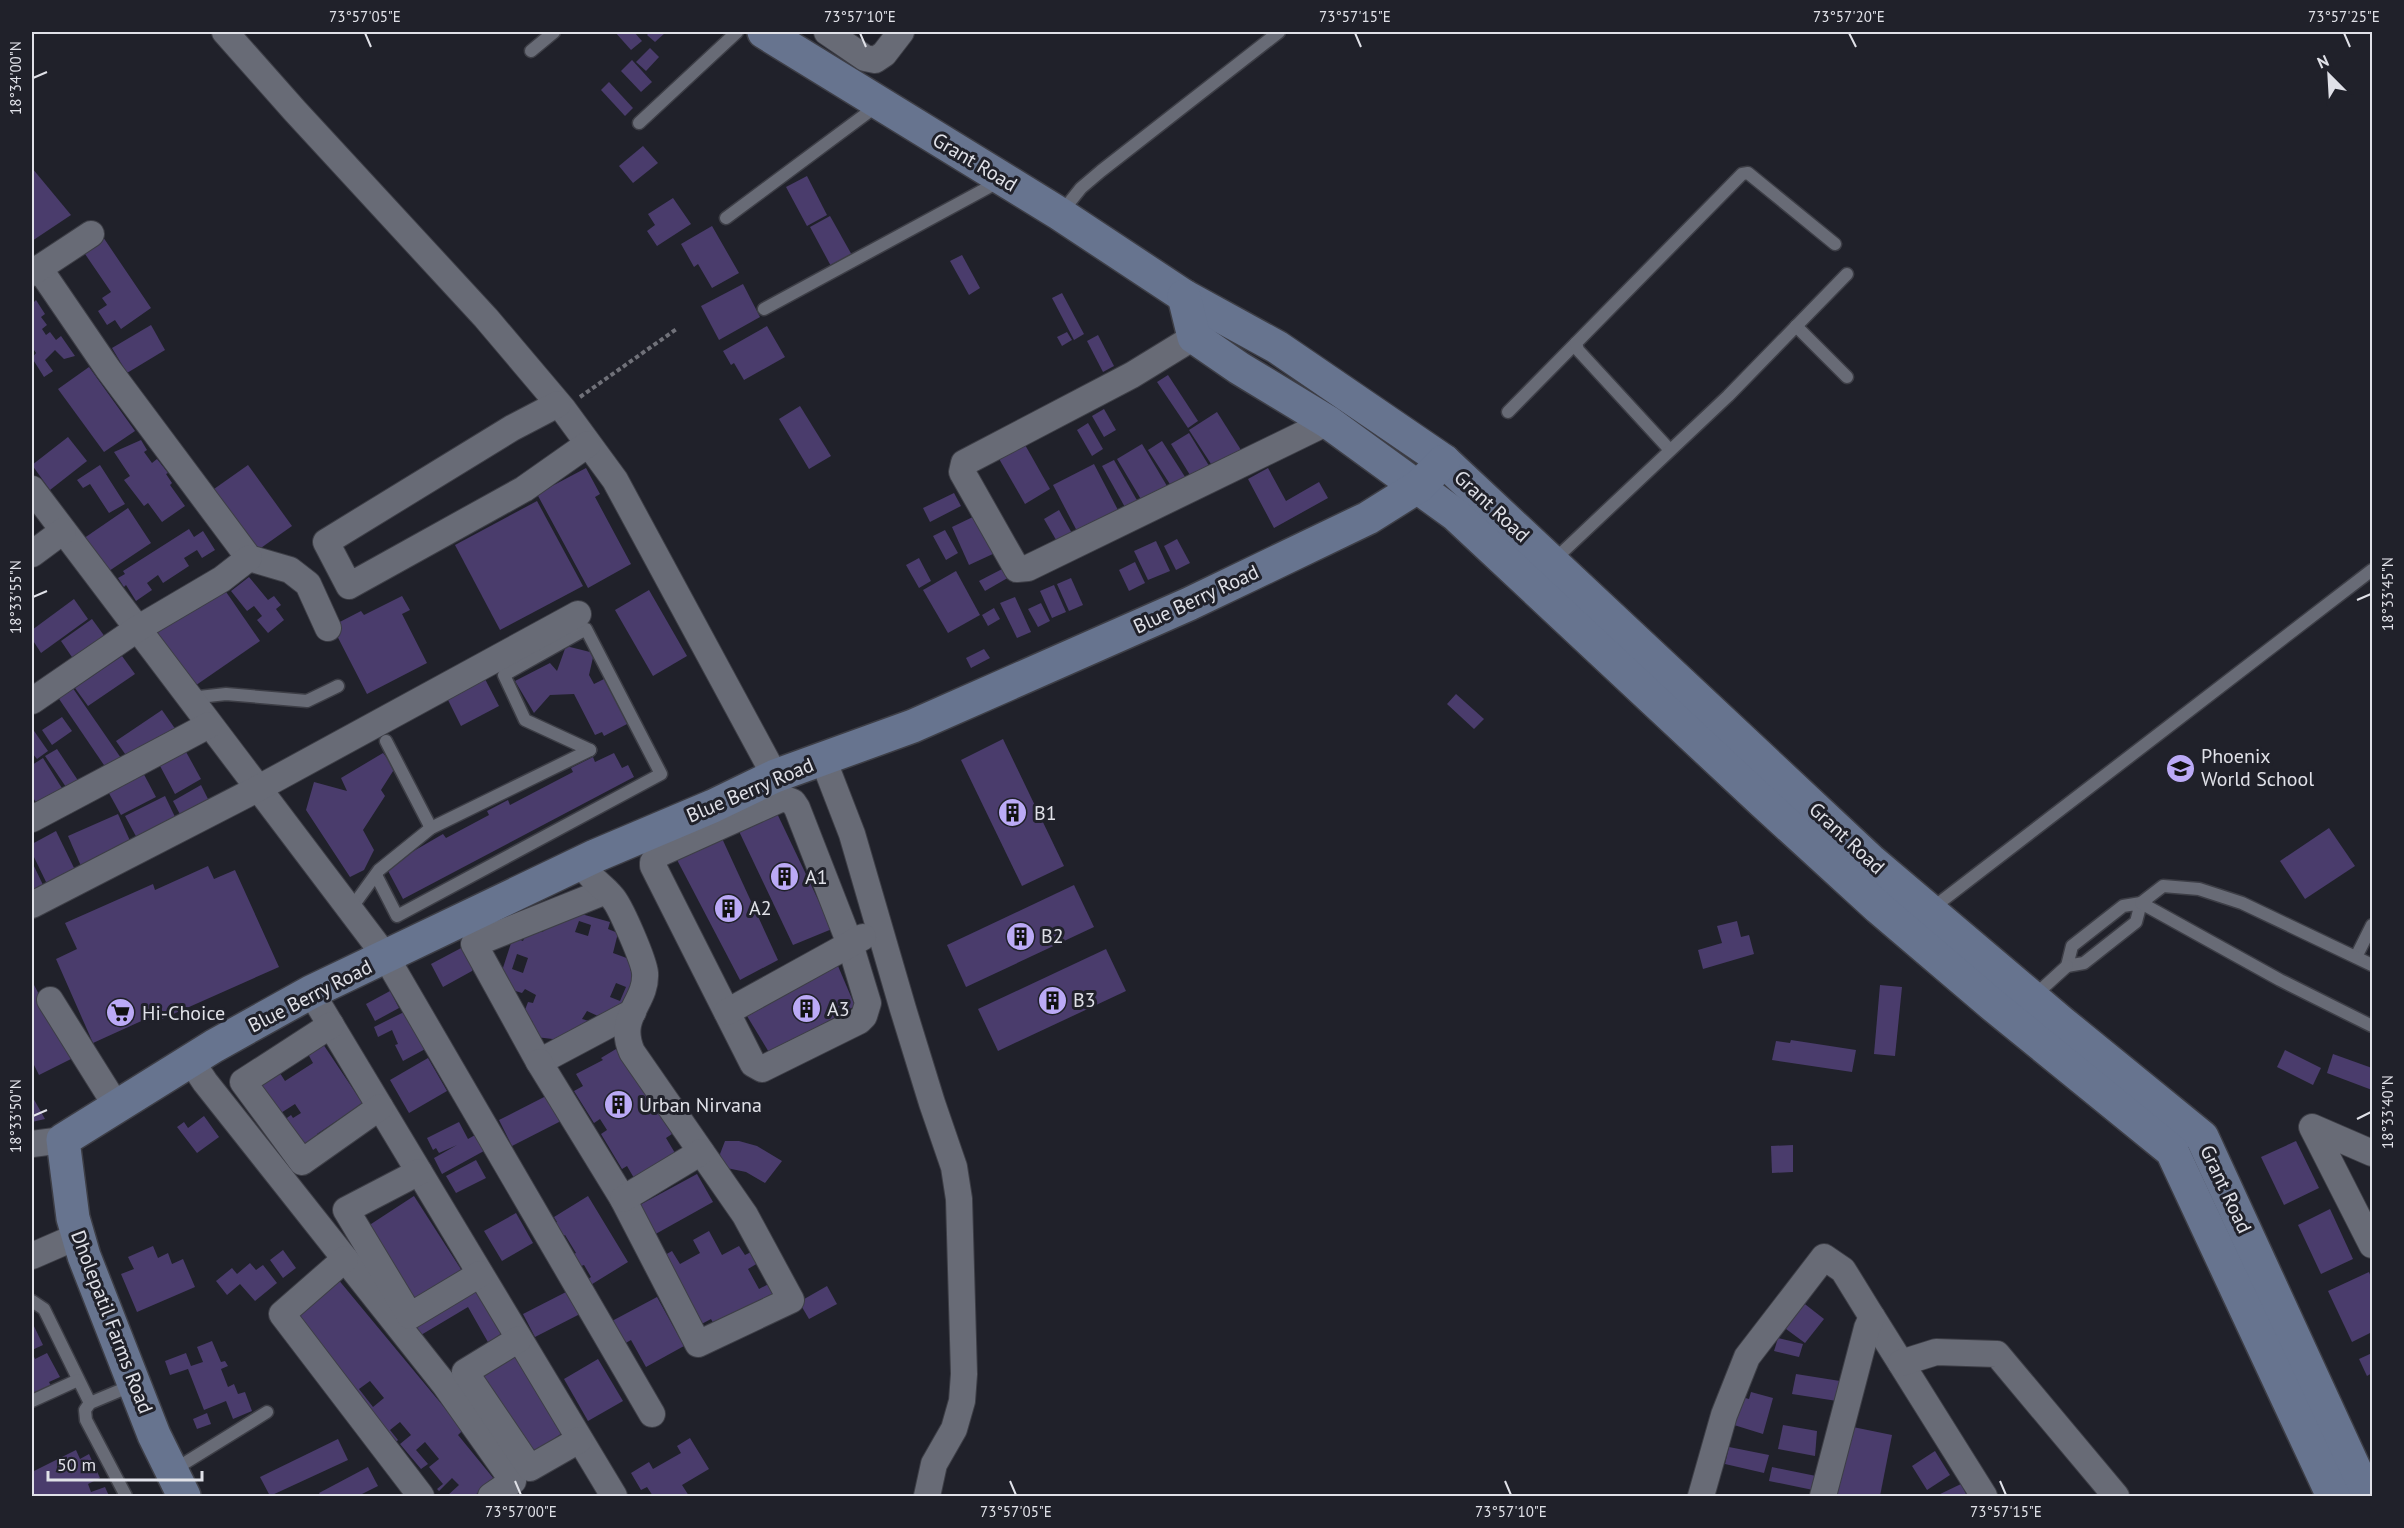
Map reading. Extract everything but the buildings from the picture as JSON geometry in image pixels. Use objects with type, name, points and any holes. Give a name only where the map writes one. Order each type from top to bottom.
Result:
[{"type":"main road","name":"Grant Road","points":[[764,32],[1060,214],[1184,296],[1239,368],[1328,422],[1456,515],[1879,908],[2002,1013],[2172,1151],[2333,1497]]},
{"type":"main road","name":"Grant Road","points":[[1205,325],[1277,347],[1444,461],[1870,860],[2032,998],[2202,1137],[2367,1497]]},
{"type":"main road","name":"Blue Berry Road","points":[[47,1142],[117,1107],[191,1061],[312,992],[588,860],[713,806],[775,776],[913,726],[1189,604],[1368,518],[1419,486],[1444,461]]},
{"type":"main road","name":"Dholepatil Farms Road","points":[[47,1142],[67,1180],[84,1257],[135,1385],[181,1490]]},
{"type":"street","points":[[225,32],[486,318],[560,406],[615,480],[775,776]]},
{"type":"street","points":[[827,32],[865,58],[874,60],[884,54],[901,32]]},
{"type":"street","points":[[91,234],[35,270],[249,558],[290,570],[308,584],[328,628]]},
{"type":"street","points":[[1205,325],[1132,375],[964,463],[962,472],[1017,568],[1028,568],[1328,422]]},
{"type":"street","points":[[560,406],[512,428],[326,542],[349,586],[524,489],[588,444]]},
{"type":"street","points":[[32,489],[386,957],[652,1414]]},
{"type":"street","points":[[32,554],[63,531]]},
{"type":"street","points":[[32,700],[137,629],[222,579],[249,558]]},
{"type":"street","points":[[32,905],[257,789],[578,614]]},
{"type":"street","points":[[32,819],[209,725]]},
{"type":"street","points":[[823,759],[852,834],[932,1103],[954,1167],[959,1199],[964,1374],[962,1401],[954,1429],[934,1464],[927,1497]]},
{"type":"street","points":[[783,798],[788,798],[797,808],[850,944],[868,1003],[864,1016],[859,1021],[762,1069],[753,1064],[653,867],[653,862],[659,854],[783,798]]},
{"type":"street","points":[[588,860],[590,877],[606,891],[614,898],[644,966],[645,981],[626,1030],[626,1039],[632,1052],[745,1215],[791,1300],[698,1344],[623,1199],[539,1062],[474,944],[606,891]]},
{"type":"street","points":[[727,1012],[879,928]]},
{"type":"street","points":[[312,992],[614,1497]]},
{"type":"street","points":[[50,1000],[117,1107]]},
{"type":"street","points":[[539,1062],[633,1012]]},
{"type":"street","points":[[331,1025],[243,1082],[302,1162],[380,1107]]},
{"type":"street","points":[[191,1061],[205,1082],[445,1385],[513,1481],[491,1497]]},
{"type":"street","points":[[2373,1153],[2313,1127],[2373,1245]]},
{"type":"street","points":[[623,1199],[701,1152]]},
{"type":"street","points":[[419,1172],[346,1210],[410,1316],[480,1274]]},
{"type":"street","points":[[32,1256],[78,1236]]},
{"type":"street","points":[[1701,1497],[1724,1415],[1748,1357],[1824,1257],[1843,1270],[1984,1497]]},
{"type":"street","points":[[345,1259],[282,1314],[421,1497]]},
{"type":"street","points":[[1823,1497],[1867,1328],[1872,1317]]},
{"type":"street","points":[[519,1339],[465,1372],[530,1468],[579,1440]]},
{"type":"street","points":[[1901,1363],[1936,1353],[1997,1354],[2116,1497]]},
{"type":"lane","points":[[531,51],[554,32]]},
{"type":"lane","points":[[639,123],[737,32]]},
{"type":"lane","points":[[1060,214],[1081,188],[1101,171],[1279,32]]},
{"type":"lane","points":[[726,218],[879,104]]},
{"type":"lane","points":[[1508,412],[1742,174],[1748,173],[1835,244]]},
{"type":"lane","points":[[764,309],[1003,179]]},
{"type":"lane","points":[[1552,562],[1728,396],[1847,274]]},
{"type":"lane","points":[[1796,326],[1847,377]]},
{"type":"lane","points":[[1576,343],[1578,350],[1670,450]]},
{"type":"lane","points":[[1929,911],[2373,570]]},
{"type":"lane","points":[[350,910],[375,875],[431,828],[590,750],[525,720],[504,675],[586,629],[661,774],[397,916],[375,875]]},
{"type":"lane","points":[[189,698],[226,694],[308,701],[338,686]]},
{"type":"lane","points":[[386,741],[431,828]]},
{"type":"lane","points":[[2067,966],[2072,946],[2123,906],[2141,903],[2163,886],[2199,889],[2242,903],[2373,965]]},
{"type":"lane","points":[[2032,998],[2067,966],[2084,963],[2136,922],[2141,903]]},
{"type":"lane","points":[[2141,903],[2280,980],[2373,1026]]},
{"type":"lane","points":[[2356,957],[2373,925]]},
{"type":"lane","points":[[32,1301],[45,1309],[90,1403]]},
{"type":"lane","points":[[32,1401],[78,1380]]},
{"type":"lane","points":[[126,1497],[86,1420],[85,1410],[90,1403],[135,1385]]},
{"type":"lane","points":[[181,1490],[267,1412]]},
{"type":"path","points":[[560,406],[678,328]]},
{"type":"place","name":"Phoenix World School","points":[[2180,768]]},
{"type":"place","name":"B1","points":[[1013,813]]},
{"type":"place","name":"A1","points":[[784,877]]},
{"type":"place","name":"A2","points":[[728,908]]},
{"type":"place","name":"B2","points":[[1020,936]]},
{"type":"place","name":"B3","points":[[1052,1000]]},
{"type":"place","name":"A3","points":[[806,1009]]},
{"type":"place","name":"Hi-Choice","points":[[121,1013]]},
{"type":"place","name":"Urban Nirvana","points":[[618,1105]]}]
